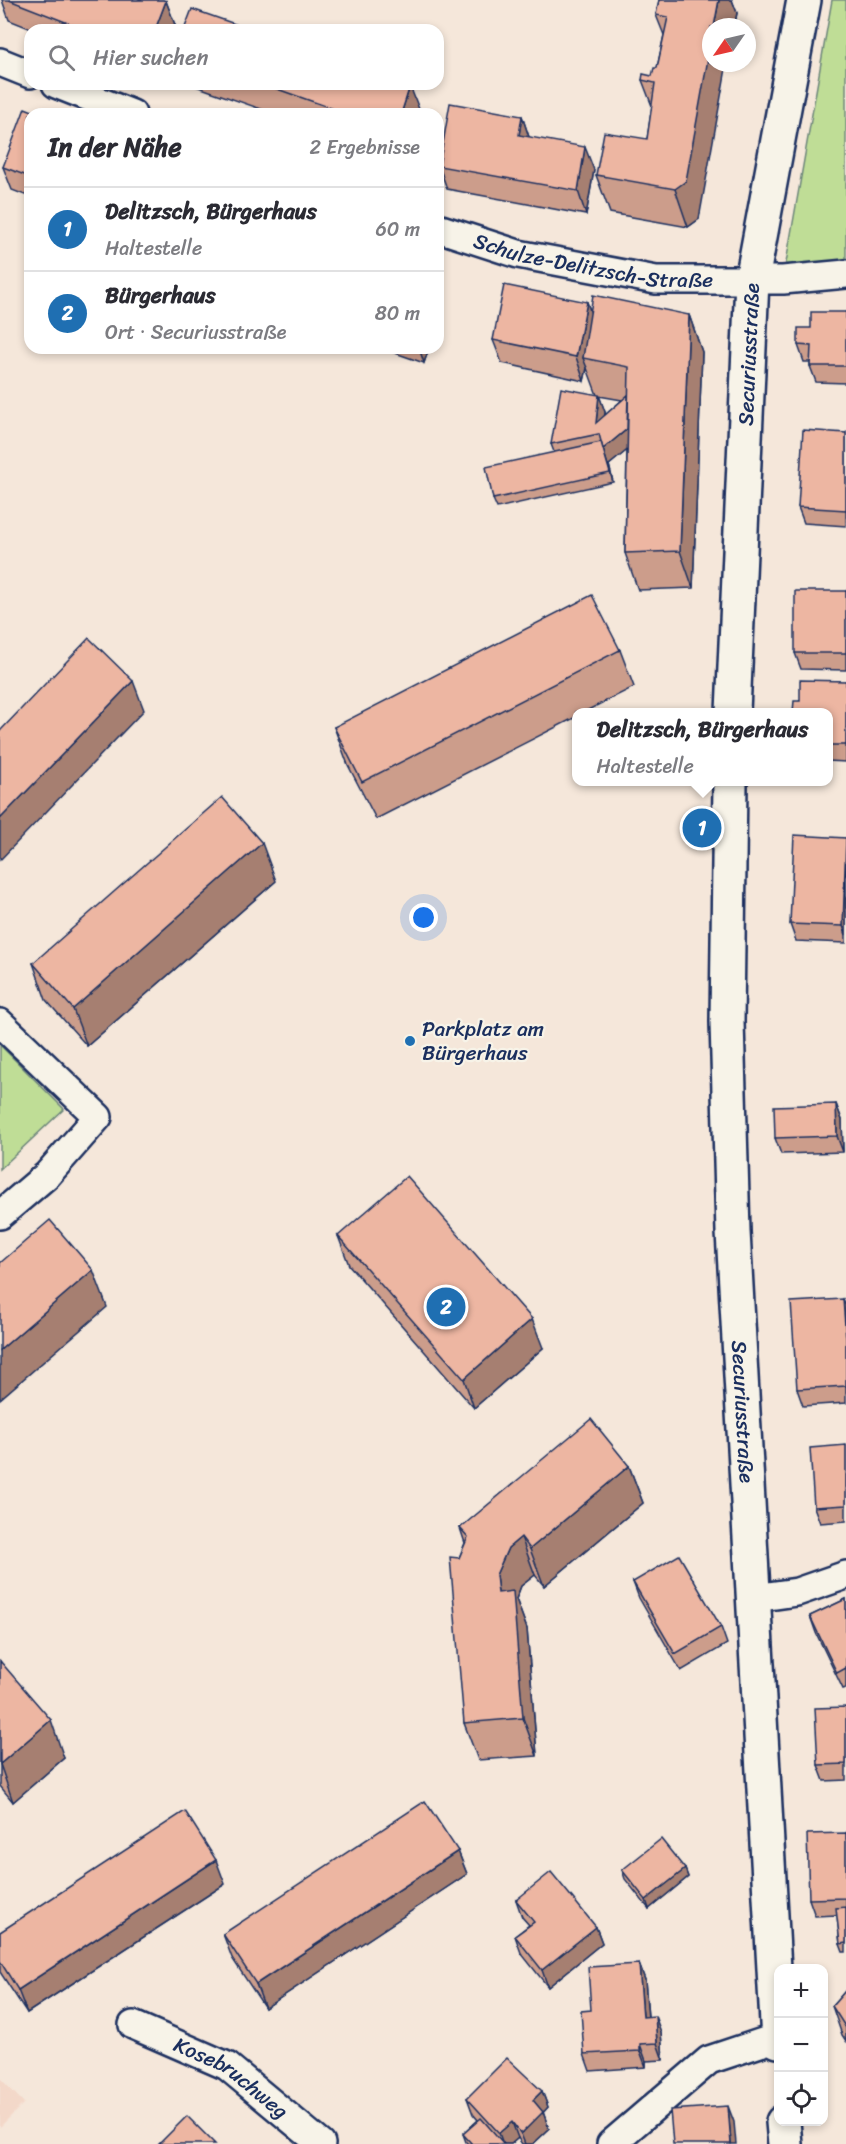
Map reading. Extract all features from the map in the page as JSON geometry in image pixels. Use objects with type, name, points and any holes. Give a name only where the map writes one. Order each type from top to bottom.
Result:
[{"type":"street","name":"Securiusstraße","points":[[733,708],[752,280],[804,0]]},
{"type":"street","points":[[0,62],[24,72]]},
{"type":"street","points":[[71,90],[117,108]]},
{"type":"street","name":"Schulze-Delitzsch-Straße","points":[[444,230],[518,254],[656,280],[752,280],[846,274]]},
{"type":"street","name":"Securiusstraße","points":[[730,786],[727,1022],[733,1221],[777,2018]]},
{"type":"street","points":[[0,1023],[98,1117],[47,1175],[0,1215]]},
{"type":"street","points":[[755,1598],[797,1592],[846,1575]]},
{"type":"street","name":"Kosebruchweg","points":[[133,2025],[227,2066],[321,2144]]},
{"type":"street","points":[[611,2144],[709,2060],[774,2040]]},
{"type":"street","points":[[783,2126],[784,2144]]},
{"type":"shaded area","points":[[0,2078],[24,2103],[0,2127]]},
{"type":"green space","points":[[832,0],[846,0],[846,274],[783,280]]},
{"type":"green space","points":[[0,1045],[64,1109],[0,1169]]},
{"type":"building","points":[[9,0],[166,1],[157,24],[71,24]]},
{"type":"building","points":[[659,0],[719,0],[716,18],[702,18],[702,72],[706,72],[686,181],[675,189],[596,175],[604,132],[647,139],[655,83],[642,80],[643,74],[652,76],[654,68],[657,68],[668,17],[656,15]]},
{"type":"building","points":[[192,9],[235,24],[186,24]]},
{"type":"building","points":[[280,90],[409,90],[403,108],[331,108]]},
{"type":"building","points":[[450,103],[522,116],[519,135],[585,147],[578,191],[444,167],[444,137]]},
{"type":"building","points":[[24,111],[24,175],[3,167]]},
{"type":"building","points":[[504,285],[587,302],[576,357],[493,340]]},
{"type":"building","points":[[593,295],[689,315],[680,551],[625,553],[629,367],[583,358]]},
{"type":"building","points":[[811,312],[846,312],[846,366],[810,366],[811,346],[798,345],[798,328],[811,328]]},
{"type":"building","points":[[561,388],[599,395],[596,423],[628,395],[627,429],[603,449],[599,434],[551,444]]},
{"type":"building","points":[[803,430],[846,433],[846,510],[798,507]]},
{"type":"building","points":[[601,442],[610,473],[493,499],[486,467]]},
{"type":"building","points":[[795,591],[846,591],[846,653],[795,653]]},
{"type":"building","points":[[592,595],[620,650],[362,782],[334,727]]},
{"type":"building","points":[[89,638],[133,681],[0,819],[0,731]]},
{"type":"building","points":[[800,680],[846,681],[846,745],[833,745],[833,708],[793,708],[794,701],[800,701]]},
{"type":"building","points":[[222,797],[262,843],[73,1009],[33,963]]},
{"type":"building","points":[[794,835],[846,838],[843,926],[790,924]]},
{"type":"building","points":[[836,1104],[837,1136],[775,1138],[774,1106]]},
{"type":"building","points":[[407,1176],[532,1319],[464,1379],[338,1236]]},
{"type":"building","points":[[50,1220],[93,1270],[0,1350],[0,1263]]},
{"type":"building","points":[[843,1299],[846,1386],[797,1389],[791,1302]]},
{"type":"building","points":[[591,1419],[629,1466],[530,1549],[521,1537],[508,1548],[496,1575],[498,1593],[513,1591],[523,1718],[464,1723],[450,1557],[459,1558],[468,1537],[460,1528]]},
{"type":"building","points":[[846,1445],[846,1505],[814,1507],[810,1448]]},
{"type":"building","points":[[679,1555],[721,1627],[675,1654],[633,1582]]},
{"type":"building","points":[[846,1599],[846,1668],[837,1673],[810,1616]]},
{"type":"building","points":[[0,1661],[51,1720],[0,1764]]},
{"type":"building","points":[[846,1707],[846,1764],[818,1765],[815,1708]]},
{"type":"building","points":[[425,1801],[458,1851],[256,1984],[223,1934]]},
{"type":"building","points":[[185,1811],[216,1860],[18,1990],[0,1961],[0,1932]]},
{"type":"building","points":[[846,1833],[846,1898],[809,1899],[807,1834]]},
{"type":"building","points":[[661,1839],[685,1869],[646,1900],[622,1870]]},
{"type":"building","points":[[551,1872],[596,1927],[542,1970],[515,1936],[534,1922],[516,1900]]},
{"type":"building","points":[[846,1907],[846,1943],[840,1944],[836,1908]]},
{"type":"building","points":[[639,1964],[643,2017],[655,2016],[657,2043],[640,2044],[640,2051],[584,2054],[581,2011],[591,2010],[588,1967]]},
{"type":"building","points":[[846,1990],[846,2028],[832,2006]]},
{"type":"building","points":[[507,2058],[542,2091],[533,2100],[543,2112],[521,2134],[512,2122],[499,2133],[467,2098]]},
{"type":"building","points":[[728,2106],[731,2144],[673,2144],[670,2110]]},
{"type":"building","points":[[187,2116],[215,2144],[159,2144]]},
{"type":"building","points":[[481,2118],[504,2144],[472,2144],[463,2134]]},
{"type":"place","name":"Delitzsch, Bürgerhaus","points":[[702,828]]},
{"type":"place","name":"Parkplatz am Bürgerhaus","points":[[410,1041]]},
{"type":"place","name":"Bürgerhaus","points":[[446,1307]]}]
